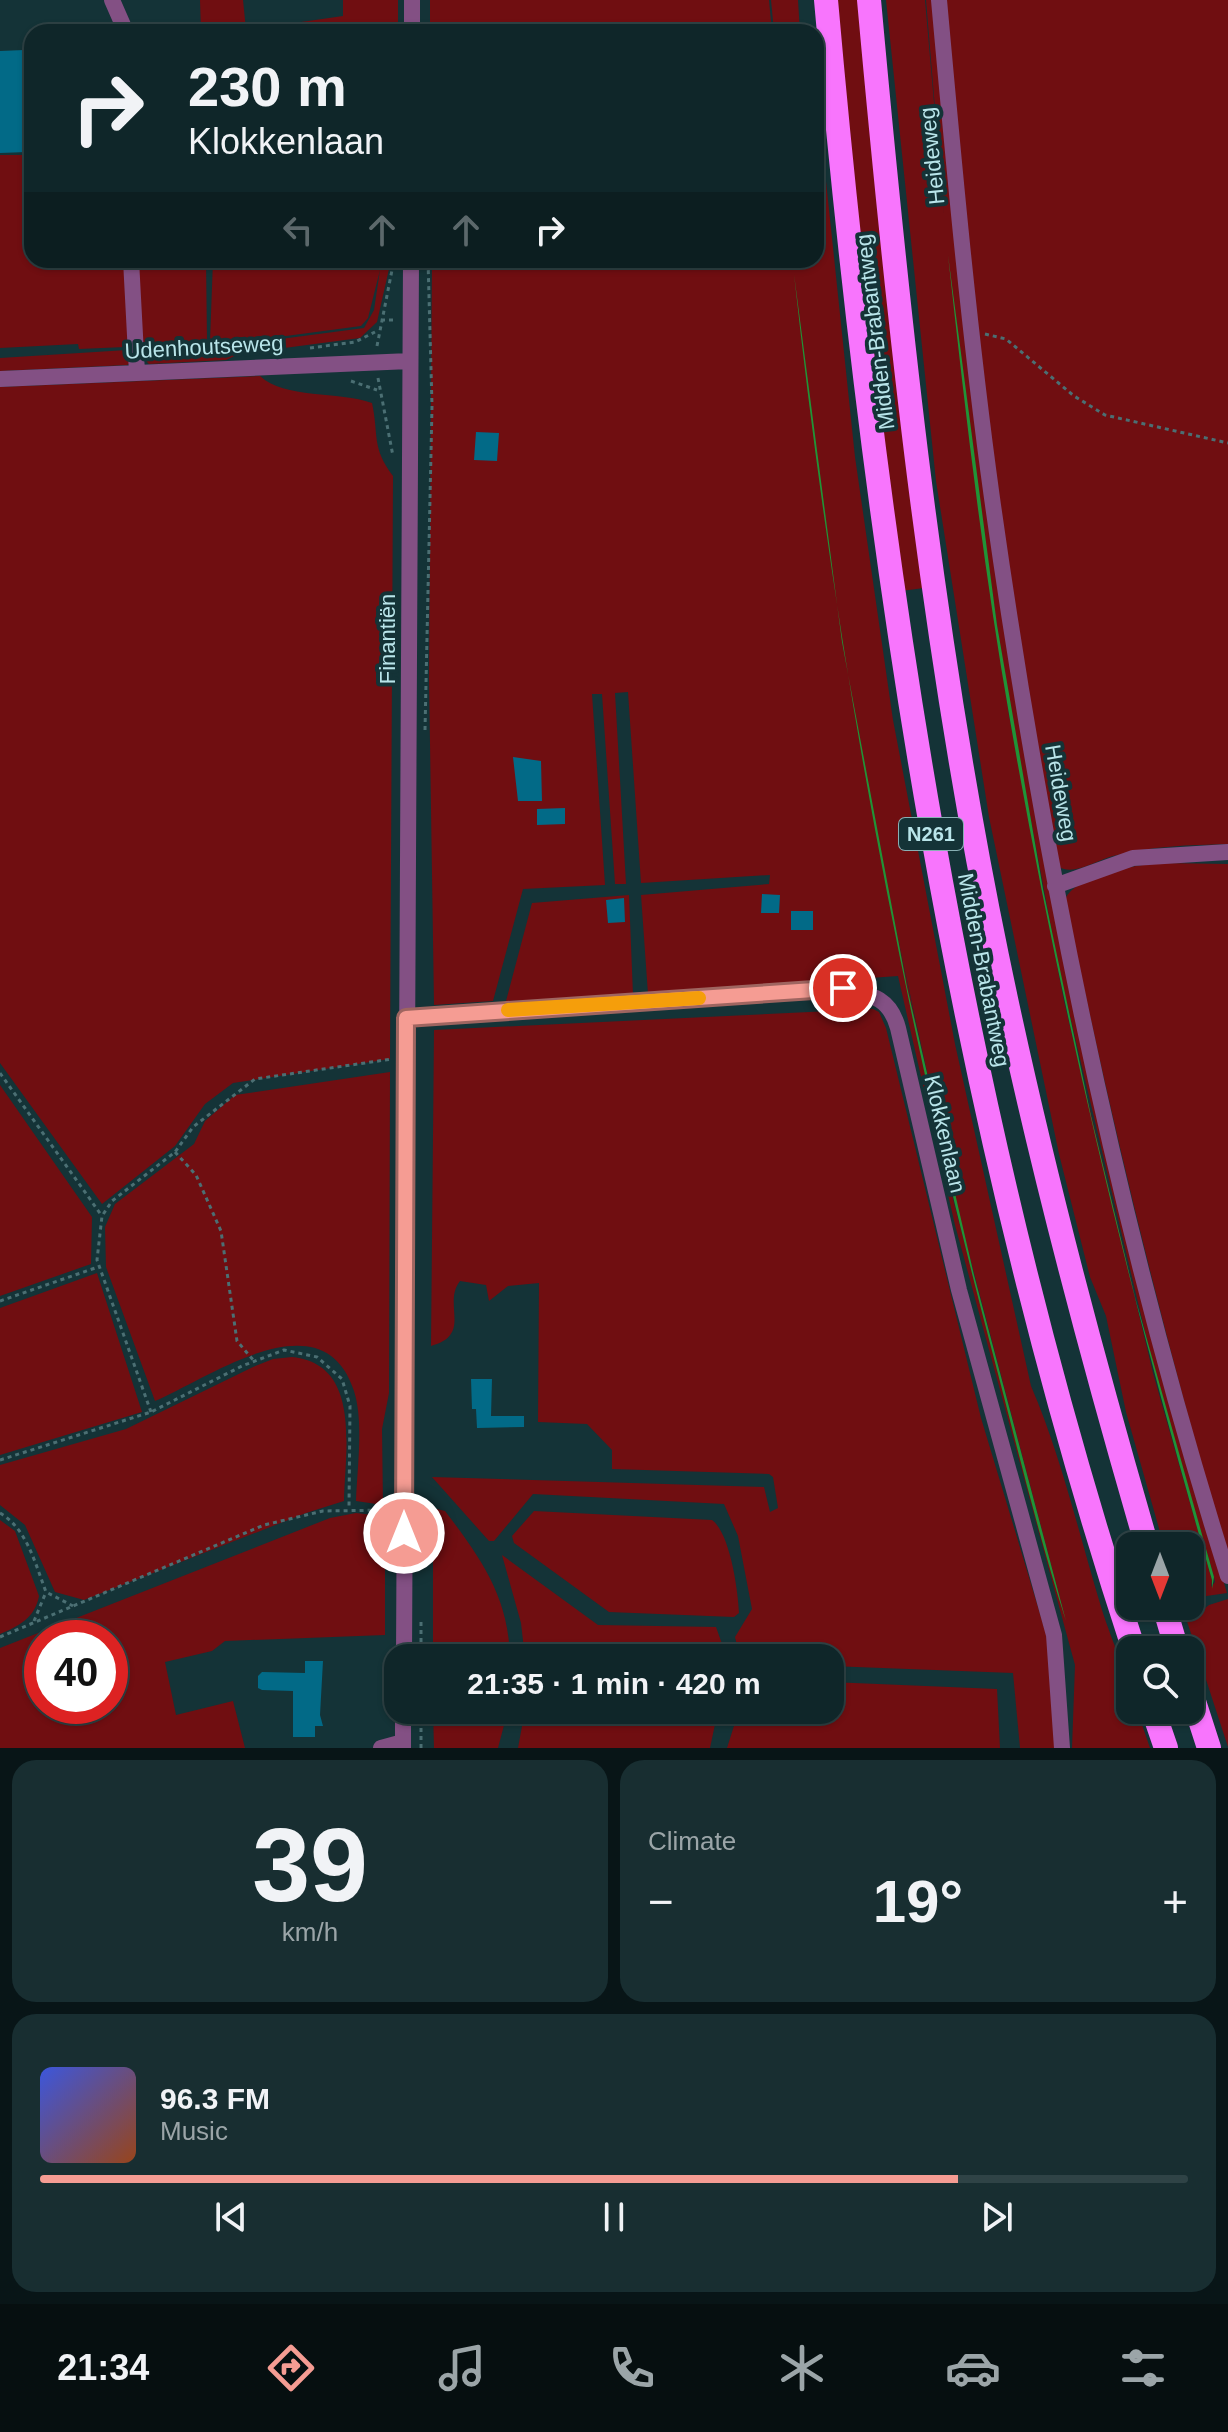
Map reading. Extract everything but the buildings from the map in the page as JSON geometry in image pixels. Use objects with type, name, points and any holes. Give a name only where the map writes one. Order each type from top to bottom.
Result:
[{"type":"highway","name":"Midden-Brabantweg","points":[[826,0],[845,215],[896,625],[954,963],[1012,1226],[1130,1636]]},
{"type":"highway","name":"Midden-Brabantweg","points":[[869,0],[906,382],[969,807],[997,955],[1056,1218],[1143,1532]]},
{"type":"highway","points":[[1158,1724],[1166,1748]]},
{"type":"highway","points":[[1201,1724],[1209,1748]]},
{"type":"street","points":[[112,0],[122,24]]},
{"type":"street","points":[[412,0],[412,24]]},
{"type":"street","name":"Heideweg","points":[[939,0],[972,334],[1011,628],[1055,886],[1133,1237],[1228,1576]]},
{"type":"street","points":[[131,268],[137,373]]},
{"type":"street","name":"Finantiën","points":[[404,1644],[411,268]]},
{"type":"street","name":"Udenhoutseweg","points":[[0,379],[410,361]]},
{"type":"street","points":[[1055,886],[1133,858],[1228,852]]},
{"type":"street","name":"Klokkenlaan","points":[[406,1018],[843,988],[883,999],[896,1020],[959,1290],[1054,1635],[1062,1748]]},
{"type":"street","points":[[381,1748],[403,1745],[403,1724]]},
{"type":"path","points":[[384,406],[379,391],[378,329],[392,268]]},
{"type":"path","points":[[428,268],[432,406]]},
{"type":"path","points":[[303,349],[355,342],[378,329]]},
{"type":"path","points":[[972,334],[1006,339],[1074,396],[1105,415],[1228,443]]},
{"type":"path","points":[[151,1412],[100,1267],[97,1241],[102,1216],[112,1201],[175,1152],[193,1127],[255,1079],[396,1058],[407,1063]]},
{"type":"path","points":[[0,1073],[102,1216]]},
{"type":"path","points":[[175,1152],[196,1175],[221,1231],[237,1341],[254,1361]]},
{"type":"path","points":[[0,1301],[100,1267]]},
{"type":"path","points":[[0,1460],[151,1412],[254,1361],[284,1350],[317,1357],[342,1379],[350,1406],[349,1507]]},
{"type":"path","points":[[41,1620],[264,1525],[349,1507],[390,1510]]},
{"type":"path","points":[[0,1513],[12,1520],[26,1541],[46,1592],[35,1620]]},
{"type":"path","points":[[46,1592],[74,1606]]},
{"type":"path","points":[[0,1637],[24,1627]]},
{"type":"path","points":[[421,1724],[421,1748]]},
{"type":"shaded area","points":[[200,0],[243,0],[245,24],[201,24]]},
{"type":"shaded area","points":[[343,0],[398,0],[398,24],[288,24],[343,16]]},
{"type":"shaded area","points":[[430,0],[769,0],[771,24],[430,24]]},
{"type":"shaded area","points":[[771,0],[798,0],[800,24],[773,24]]},
{"type":"shaded area","points":[[835,0],[859,0],[924,588],[901,591],[884,472]]},
{"type":"shaded area","points":[[886,0],[925,0],[944,217],[926,0],[934,0],[1024,746],[1197,1494],[1227,1593],[1204,1596],[1204,1552],[1211,1587],[1215,1582],[1204,1532],[1201,1532],[1156,1378],[1059,970],[1006,687],[973,460],[1009,715],[1064,1001],[1153,1373],[1198,1532],[1160,1532],[1126,1412],[1106,1316],[1090,1277],[1059,1154],[989,817],[936,481]]},
{"type":"shaded area","points":[[945,0],[1228,0],[1228,844],[1156,848],[1113,856],[1078,869],[1059,867],[1016,627],[979,346]]},
{"type":"shaded area","points":[[0,155],[24,155],[24,268],[206,268],[207,341],[210,341],[213,268],[389,268],[377,322],[360,338],[239,354],[226,360],[149,364],[141,356],[127,365],[0,371],[0,358],[127,350],[125,347],[79,349],[78,344],[0,348]],"holes":[[[380,270],[374,310],[364,328],[234,345],[144,349],[234,343],[361,326],[368,318]]]},
{"type":"shaded area","points":[[824,162],[855,457],[893,720],[955,1044],[1031,1386],[1061,1469],[1116,1650],[1116,1724],[1142,1724],[1150,1748],[1072,1748],[1075,1665],[955,1225],[898,976],[648,994],[641,895],[769,884],[770,875],[641,883],[628,692],[615,693],[626,884],[615,884],[602,694],[592,694],[605,885],[523,889],[493,1001],[434,1005],[429,678],[432,268],[824,268]],"holes":[[[887,888],[956,1205],[1066,1621],[954,1203]]]},
{"type":"shaded area","points":[[948,255],[997,625],[1043,889],[1091,1116],[1135,1297],[1201,1532],[1199,1532],[1153,1367],[1125,1260],[1074,1045],[1051,937],[1000,662]]},
{"type":"shaded area","points":[[794,274],[836,594],[810,410]]},
{"type":"shaded area","points":[[260,376],[283,388],[372,403],[381,457],[393,476],[390,1059],[233,1083],[205,1104],[175,1146],[102,1204],[0,1063],[0,387]]},
{"type":"shaded area","points":[[836,594],[848,675],[842,642]]},
{"type":"shaded area","points":[[848,675],[907,987],[974,1275],[1066,1621],[1018,1450],[957,1215],[926,1082],[872,814]]},
{"type":"shaded area","points":[[1160,863],[1228,864],[1228,1557],[1140,1229],[1065,899],[1071,891],[1093,878],[1122,869]]},
{"type":"shaded area","points":[[629,895],[633,995],[506,1001],[532,903]]},
{"type":"shaded area","points":[[873,1009],[879,1012],[886,1028],[981,1418],[1050,1647],[1057,1748],[1020,1748],[1013,1673],[844,1667],[844,1644],[737,1644],[735,1637],[752,1609],[738,1536],[724,1504],[533,1494],[494,1541],[489,1541],[432,1477],[764,1487],[770,1512],[778,1508],[773,1477],[769,1474],[612,1469],[612,1450],[587,1424],[538,1422],[539,1283],[508,1286],[489,1301],[486,1285],[460,1281],[455,1290],[451,1334],[444,1341],[431,1346],[434,1030]]},
{"type":"shaded area","points":[[390,1072],[389,1393],[382,1429],[383,1505],[356,1501],[359,1431],[354,1391],[339,1363],[317,1349],[292,1346],[263,1351],[155,1401],[106,1267],[105,1227],[115,1204],[194,1144],[205,1121],[235,1095]]},
{"type":"shaded area","points":[[0,1085],[92,1217],[91,1264],[0,1296]]},
{"type":"shaded area","points":[[97,1273],[142,1412],[0,1455],[0,1308]]},
{"type":"shaded area","points":[[292,1357],[314,1363],[330,1375],[339,1392],[345,1412],[344,1501],[84,1600],[55,1592],[25,1525],[0,1505],[0,1465],[126,1429],[253,1367],[273,1359]]},
{"type":"shaded area","points":[[433,1511],[445,1511],[481,1562],[498,1597],[509,1644],[433,1644]]},
{"type":"shaded area","points":[[534,1511],[712,1520],[728,1549],[739,1613],[734,1617],[609,1612],[514,1543],[512,1536]]},
{"type":"shaded area","points":[[356,1513],[373,1515],[385,1523],[385,1635],[225,1641],[212,1651],[165,1662],[176,1715],[233,1701],[245,1748],[0,1748],[0,1648],[24,1639],[24,1724],[128,1724],[128,1620],[71,1620],[330,1518]]},
{"type":"shaded area","points":[[0,1520],[15,1531],[39,1596],[34,1610],[25,1620],[0,1634]]},
{"type":"shaded area","points":[[1204,1542],[1214,1577],[1212,1589]]},
{"type":"shaded area","points":[[502,1555],[598,1625],[716,1627],[722,1644],[523,1644],[521,1623]]},
{"type":"shaded area","points":[[1228,1599],[1228,1747],[1204,1673],[1204,1636],[1192,1636],[1187,1620],[1204,1620],[1204,1609]]},
{"type":"shaded area","points":[[844,1683],[997,1689],[1000,1748],[727,1748],[735,1724],[844,1724]]},
{"type":"shaded area","points":[[433,1724],[504,1724],[498,1748],[434,1748]]},
{"type":"shaded area","points":[[522,1724],[715,1724],[710,1748],[518,1748]]},
{"type":"slow traffic","points":[[508,1010],[699,998]]},
{"type":"route","points":[[404,1533],[406,1018],[843,988]]}]
